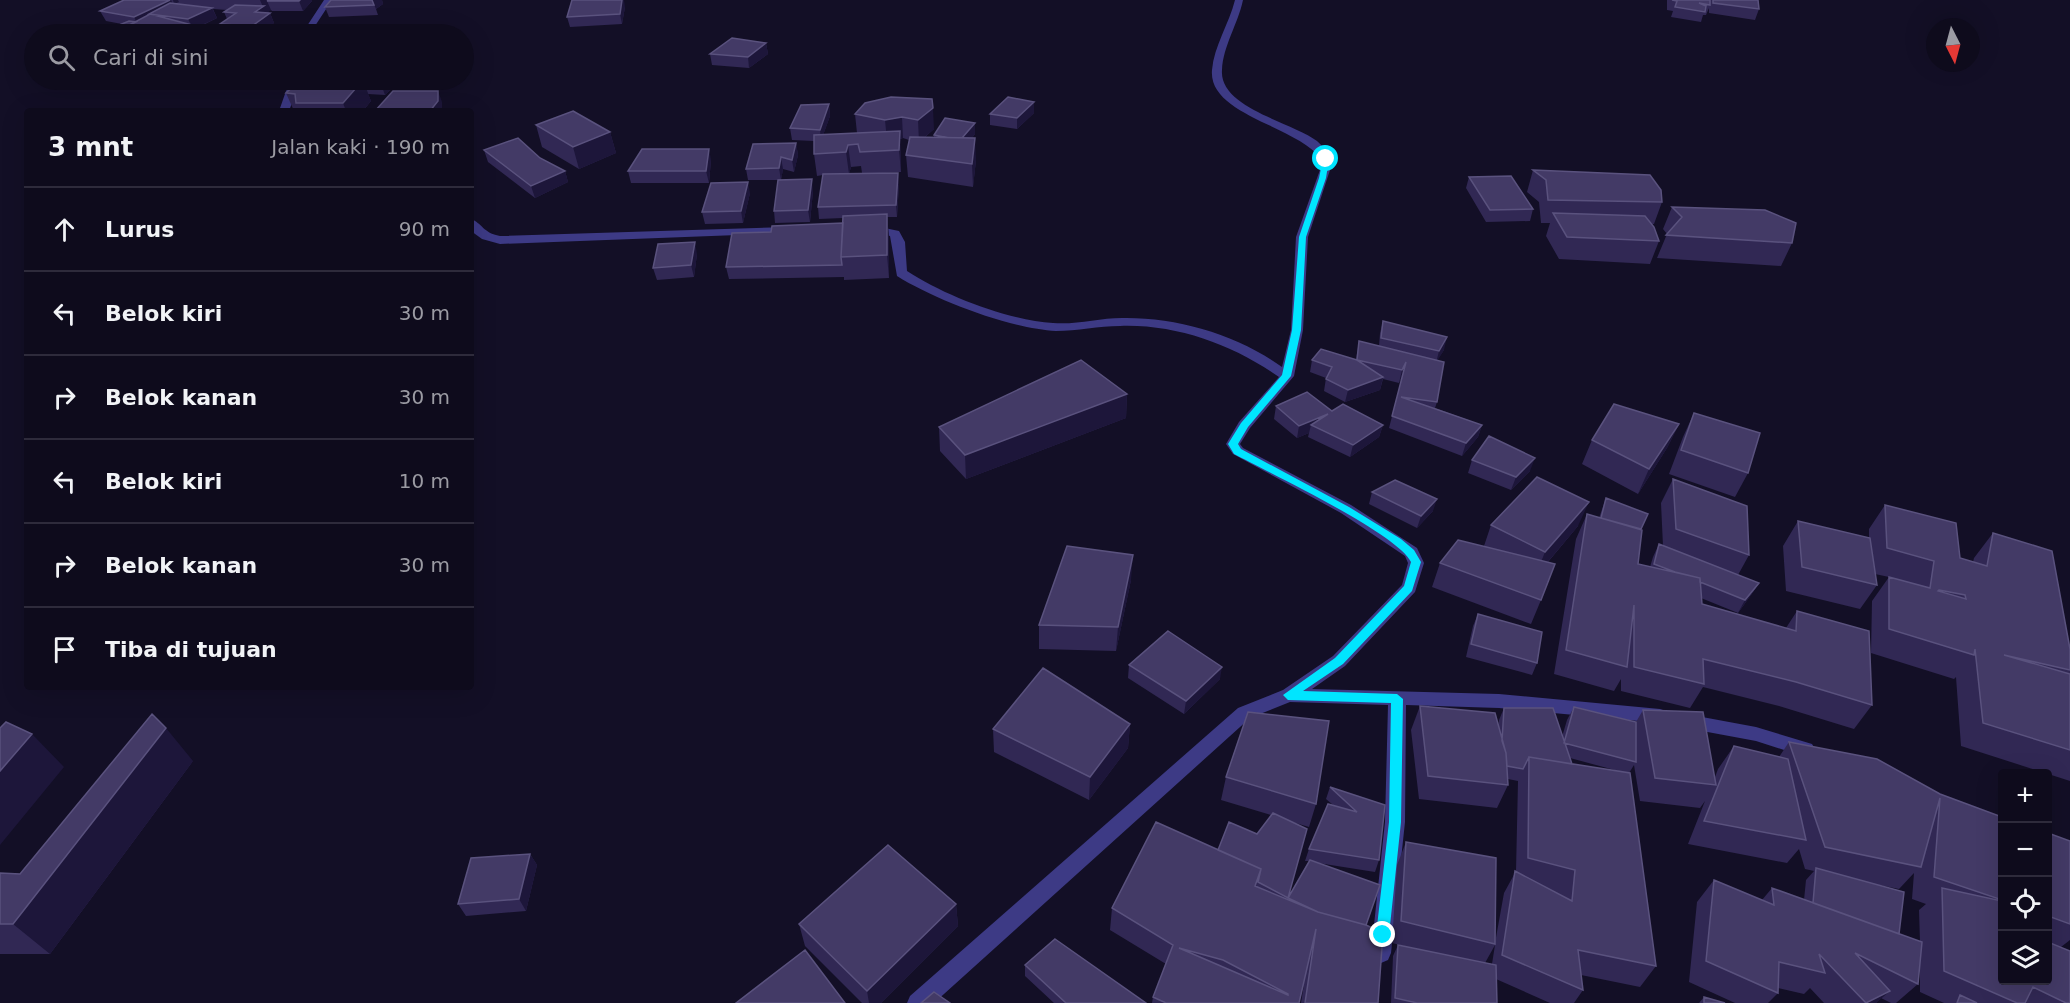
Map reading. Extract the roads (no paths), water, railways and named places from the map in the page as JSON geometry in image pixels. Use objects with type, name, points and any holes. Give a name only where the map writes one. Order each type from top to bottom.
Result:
[{"type":"street","points":[[312,24],[328,0]]},
{"type":"street","points":[[918,1003],[1244,713],[1288,695],[1339,661],[1409,588],[1416,562],[1411,552],[1398,541],[1235,448],[1233,444],[1235,437],[1287,376],[1297,330],[1302,237],[1323,178],[1326,159],[1310,141],[1242,107],[1222,88],[1217,79],[1220,53],[1233,26],[1239,0]]},
{"type":"street","points":[[285,108],[292,90]]},
{"type":"street","points":[[862,228],[884,229],[895,233],[901,273],[914,283],[1002,316],[1054,327],[1132,322],[1215,338],[1252,353],[1287,376]]},
{"type":"street","points":[[474,229],[486,237],[500,240],[802,230]]},
{"type":"street","points":[[1288,695],[1499,702],[1651,714],[1756,734],[1824,755]]},
{"type":"street","points":[[1380,969],[1395,822],[1397,699]]}]
